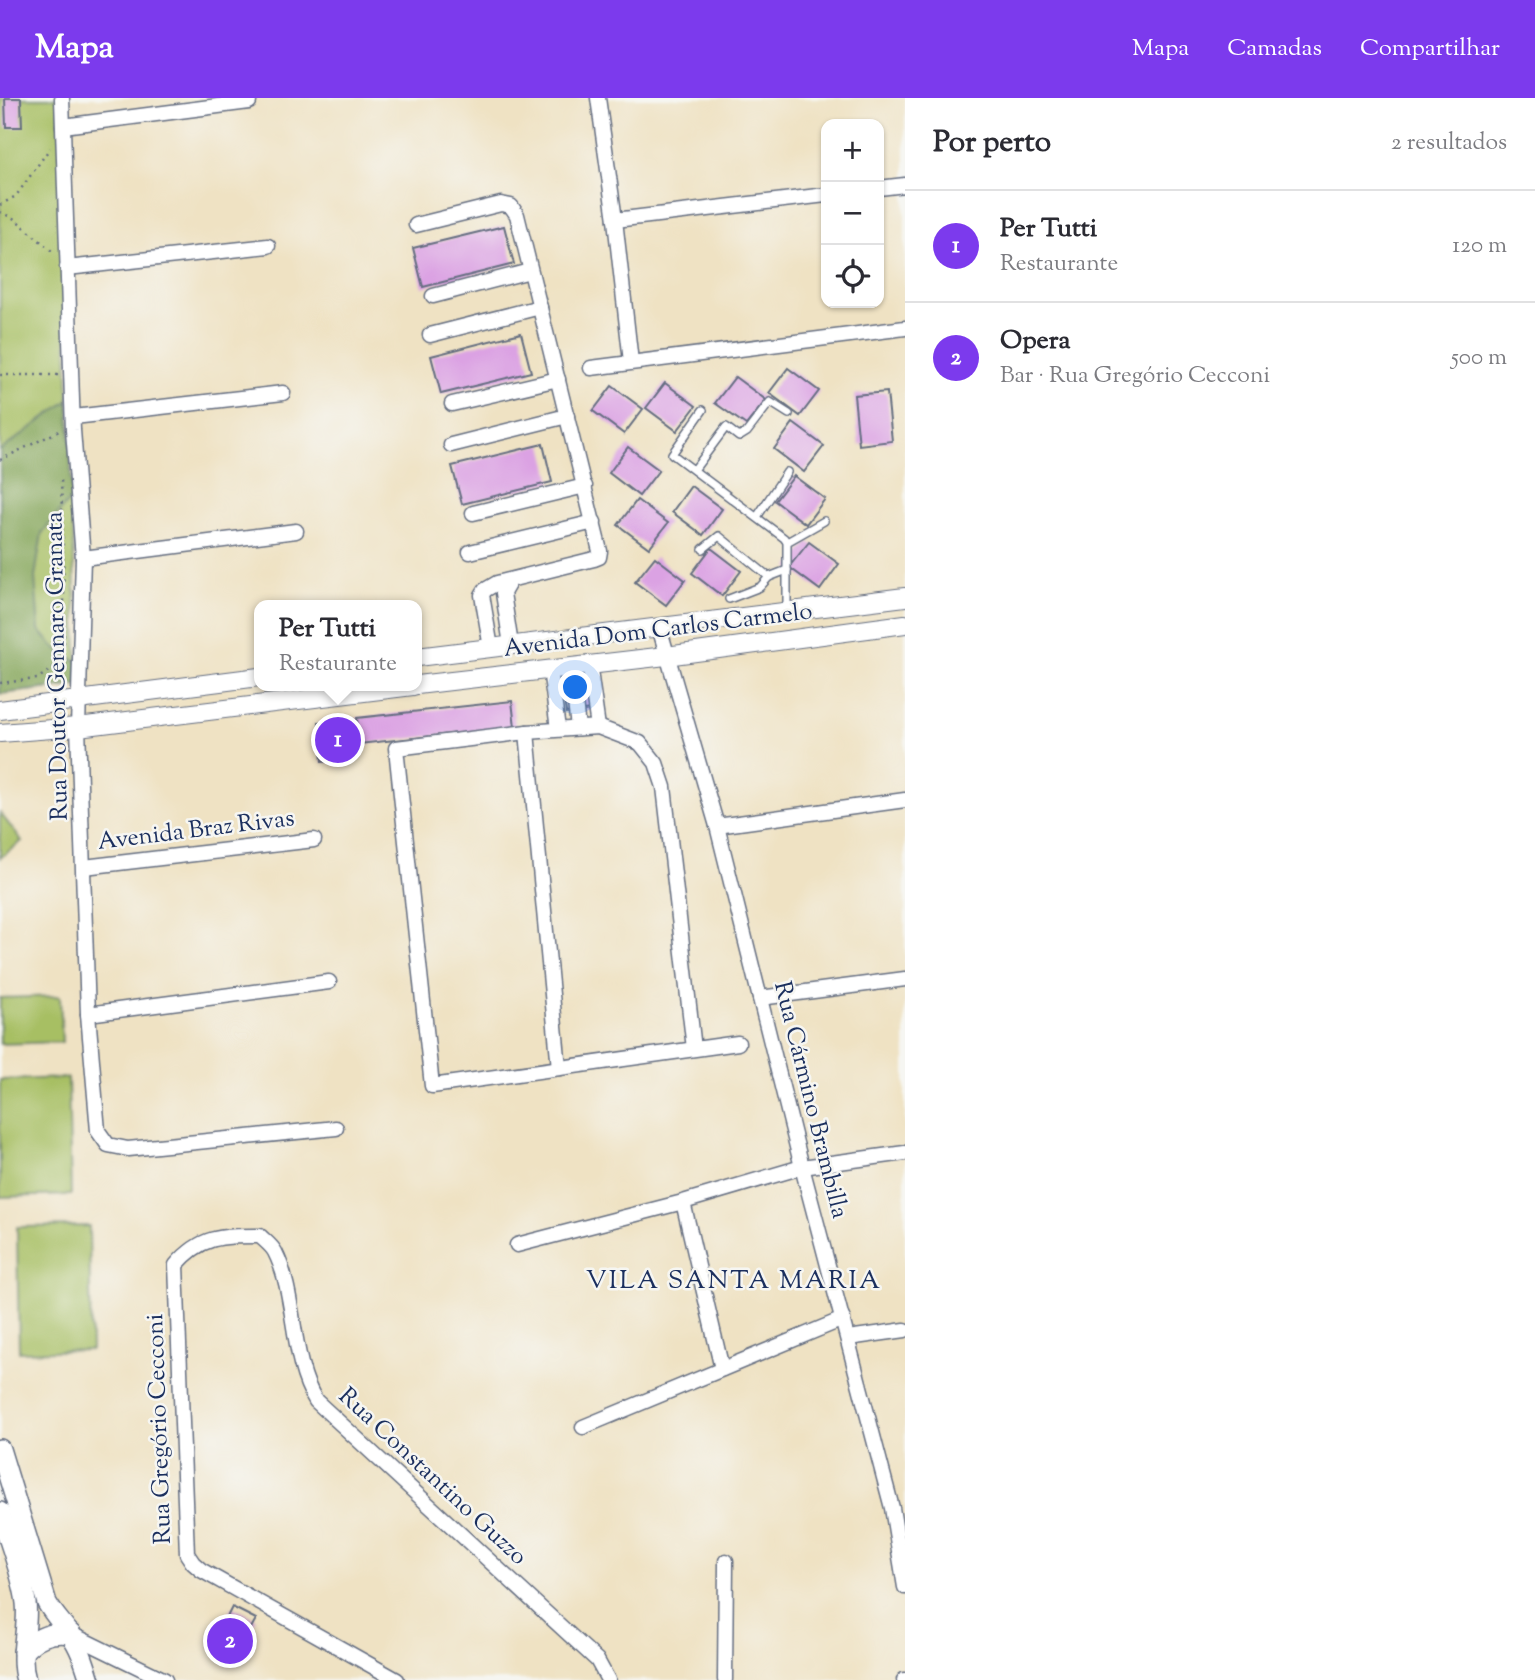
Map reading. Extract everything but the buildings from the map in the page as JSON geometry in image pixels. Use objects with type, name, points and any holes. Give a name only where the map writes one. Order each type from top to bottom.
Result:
[{"type":"main road","points":[[0,1449],[47,1603],[55,1618],[71,1634],[82,1655],[90,1680]]},
{"type":"main road","points":[[0,1512],[26,1600],[28,1628],[23,1652],[26,1680]]},
{"type":"main road","points":[[23,1652],[40,1637],[55,1633],[71,1634]]},
{"type":"street","name":"Rua Doutor Gennaro Granata","points":[[62,98],[73,430],[83,558],[78,727],[88,1014],[98,1131],[108,1145],[128,1149],[336,1128]]},
{"type":"street","points":[[598,98],[631,362]]},
{"type":"street","points":[[63,126],[249,102]]},
{"type":"street","points":[[884,187],[905,185]]},
{"type":"street","points":[[615,220],[821,196]]},
{"type":"street","points":[[416,225],[501,204],[511,206],[517,215],[600,551],[599,557],[491,585],[482,595],[491,648]]},
{"type":"street","points":[[67,268],[268,246]]},
{"type":"street","points":[[433,296],[530,271]]},
{"type":"street","points":[[430,335],[540,307]]},
{"type":"street","points":[[591,368],[905,328]]},
{"type":"street","points":[[452,404],[558,379]]},
{"type":"street","points":[[74,417],[283,393]]},
{"type":"street","points":[[451,445],[567,416]]},
{"type":"street","points":[[473,513],[585,486]]},
{"type":"street","points":[[470,552],[594,522]]},
{"type":"street","points":[[83,558],[296,531]]},
{"type":"street","points":[[510,581],[503,593],[511,645]]},
{"type":"street","points":[[903,597],[905,624]]},
{"type":"street","name":"Avenida Dom Carlos Carmelo","points":[[422,656],[903,597]]},
{"type":"street","name":"Avenida Dom Carlos Carmelo","points":[[422,685],[905,624]]},
{"type":"street","name":"Rua Cármino Brambilla","points":[[659,627],[717,825],[802,1167],[848,1338],[899,1507],[905,1587]]},
{"type":"street","points":[[589,664],[598,727]]},
{"type":"street","points":[[571,667],[578,728]]},
{"type":"street","points":[[550,669],[558,729]]},
{"type":"street","points":[[0,710],[254,678]]},
{"type":"street","name":"Avenida Dom Carlos Carmelo","points":[[0,733],[78,727],[313,692]]},
{"type":"street","points":[[694,1049],[664,787],[656,763],[640,743],[598,727],[527,732],[396,748],[432,1086],[738,1043]]},
{"type":"street","points":[[527,732],[559,1068]]},
{"type":"street","points":[[717,825],[905,800]]},
{"type":"street","name":"Avenida Braz Rivas","points":[[84,867],[314,839]]},
{"type":"street","points":[[760,998],[905,979]]},
{"type":"street","points":[[88,1014],[329,982]]},
{"type":"street","points":[[517,1245],[683,1202],[802,1167],[905,1153]]},
{"type":"street","points":[[683,1202],[722,1369]]},
{"type":"street","name":"Rua Constantino Guzzo","points":[[176,1265],[188,1251],[206,1240],[260,1236],[275,1250],[304,1374],[316,1401],[597,1660],[608,1680]]},
{"type":"street","name":"Rua Gregório Cecconi","points":[[176,1265],[185,1544],[189,1559],[201,1570],[397,1680]]},
{"type":"street","points":[[583,1427],[843,1319]]},
{"type":"street","points":[[848,1338],[905,1330]]},
{"type":"street","points":[[725,1680],[726,1561]]},
{"type":"street","points":[[71,1634],[165,1680]]},
{"type":"lane","points":[[694,470],[726,427],[739,437],[747,432],[769,402],[789,414]]},
{"type":"lane","points":[[703,410],[673,454],[785,538],[787,611]]},
{"type":"lane","points":[[757,517],[787,472]]},
{"type":"lane","points":[[787,542],[824,521]]},
{"type":"lane","points":[[703,549],[719,536],[769,577]]},
{"type":"lane","points":[[729,599],[760,587],[769,577],[787,570]]},
{"type":"path","points":[[0,205],[16,196],[54,142]]},
{"type":"path","points":[[0,212],[15,219],[57,255]]},
{"type":"path","points":[[0,375],[59,375]]},
{"type":"path","points":[[0,460],[60,431]]},
{"type":"path","points":[[0,683],[37,679],[53,668],[61,657],[64,644],[64,592]]},
{"type":"green space","points":[[0,98],[59,98],[78,685],[0,694]]},
{"type":"green space","points":[[69,400],[72,497],[42,533],[35,577],[39,630],[53,646],[78,662],[78,685],[0,694],[0,451]]},
{"type":"green space","points":[[0,813],[22,841],[0,858]]},
{"type":"green space","points":[[60,996],[62,1042],[0,1044],[0,998]]},
{"type":"green space","points":[[68,1078],[71,1195],[0,1197],[0,1080]]},
{"type":"green space","points":[[89,1226],[91,1350],[19,1352],[17,1227]]},
{"type":"place","name":"Per Tutti","points":[[338,740]]},
{"type":"place","name":"Opera","points":[[230,1641]]},
{"type":"district","name":"VILA SANTA MARIA","points":[[734,1281]]}]
